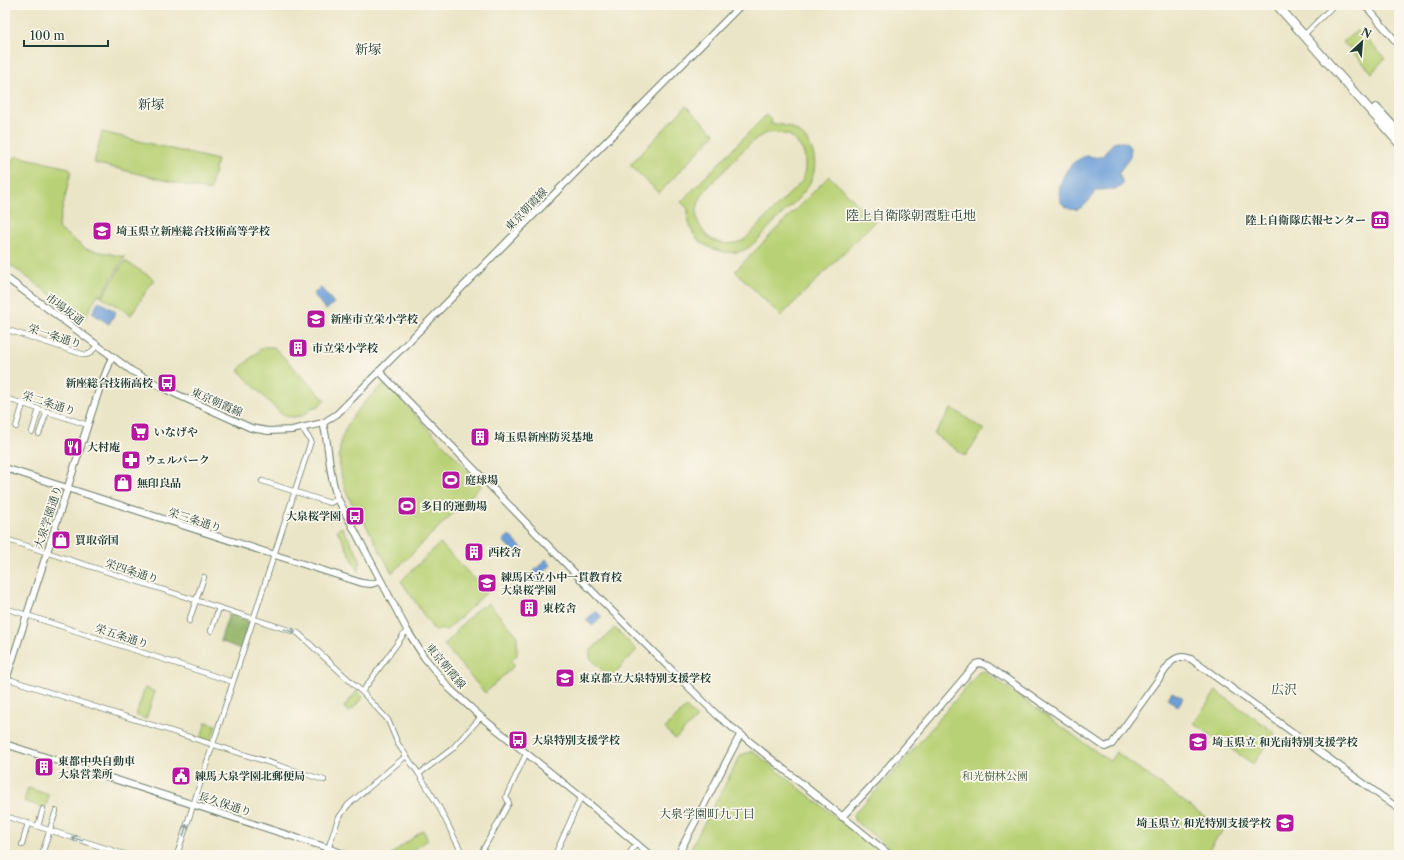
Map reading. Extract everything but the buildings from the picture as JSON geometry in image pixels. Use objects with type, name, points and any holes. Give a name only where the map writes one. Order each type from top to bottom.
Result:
[{"type":"highway","points":[[1277,5],[1399,143]]},
{"type":"highway","points":[[1284,5],[1399,133]]},
{"type":"street","name":"東京朝霞線","points":[[112,357],[132,371],[162,388],[251,428],[281,432],[322,423],[337,414],[741,5]]},
{"type":"street","points":[[1307,32],[1334,5]]},
{"type":"street","points":[[1365,5],[1399,45]]},
{"type":"street","name":"市場坂通","points":[[5,277],[112,357]]},
{"type":"street","name":"栄一条通り","points":[[5,329],[85,356],[97,346]]},
{"type":"street","name":"大泉学園通り","points":[[6,680],[104,376],[112,357]]},
{"type":"street","points":[[379,371],[600,599],[718,716],[890,855]]},
{"type":"street","name":"栄二条通り","points":[[5,398],[88,425]]},
{"type":"street","points":[[16,427],[23,404]]},
{"type":"street","points":[[32,432],[39,409]]},
{"type":"street","points":[[40,434],[47,411]]},
{"type":"street","name":"東京朝霞線","points":[[322,423],[327,437],[333,488],[338,500],[407,630],[424,657],[446,684],[481,718],[581,797],[650,855]]},
{"type":"street","points":[[177,855],[311,441],[302,428]]},
{"type":"street","name":"栄三条通り","points":[[5,468],[362,583],[371,584],[381,581]]},
{"type":"street","points":[[262,481],[330,503],[338,500]]},
{"type":"street","name":"栄四条通り","points":[[5,539],[298,633],[362,692],[388,720],[398,744],[419,774],[447,821],[463,855]]},
{"type":"street","points":[[189,621],[204,577]]},
{"type":"street","name":"栄五条通り","points":[[5,608],[233,682]]},
{"type":"street","points":[[211,631],[219,608]]},
{"type":"street","points":[[362,692],[407,630]]},
{"type":"street","points":[[842,817],[877,780],[976,664],[985,664],[992,668],[1105,748],[1112,744],[1172,662],[1181,656],[1191,659],[1399,809]]},
{"type":"street","points":[[6,680],[324,780]]},
{"type":"street","points":[[419,774],[452,749],[481,718]]},
{"type":"street","points":[[678,855],[740,735]]},
{"type":"street","name":"長久保通り","points":[[5,744],[346,855]]},
{"type":"street","points":[[480,855],[508,803],[506,797],[526,754]]},
{"type":"street","points":[[326,855],[338,819],[348,805],[406,756]]},
{"type":"street","points":[[555,855],[581,797]]},
{"type":"street","points":[[38,826],[43,809]]},
{"type":"street","points":[[43,851],[56,810]]},
{"type":"street","points":[[6,818],[38,826],[128,855]]},
{"type":"street","points":[[22,845],[28,823]]},
{"type":"street","points":[[628,855],[637,843]]},
{"type":"green space","points":[[1357,30],[1385,58],[1372,73],[1343,42]]},
{"type":"green space","points":[[686,106],[715,134],[659,193],[630,165]]},
{"type":"green space","points":[[766,115],[772,121],[770,124],[781,125],[799,133],[806,139],[811,148],[815,167],[809,184],[795,202],[759,239],[744,250],[739,252],[724,252],[700,242],[691,229],[688,219],[688,209],[681,202]],"holes":[[[772,132],[789,135],[795,140],[803,151],[805,158],[805,169],[802,181],[744,240],[728,244],[711,239],[703,232],[699,225],[697,213],[701,197],[706,190],[743,150],[759,137]]]},
{"type":"green space","points":[[102,132],[217,160],[210,191],[94,163]]},
{"type":"green space","points":[[17,156],[69,168],[71,172],[58,228],[86,249],[125,257],[101,296],[98,294],[84,319],[5,261],[5,187],[12,160]]},
{"type":"green space","points":[[829,176],[875,221],[781,316],[735,271]]},
{"type":"green space","points":[[125,261],[154,279],[131,315],[102,297]]},
{"type":"green space","points":[[263,347],[274,347],[325,400],[319,406],[311,408],[306,414],[301,416],[286,416],[279,412],[238,370]]},
{"type":"green space","points":[[385,383],[482,485],[392,573],[349,497],[344,485],[339,460],[343,436],[348,424],[360,407]]},
{"type":"green space","points":[[952,408],[984,430],[965,456],[934,434]]},
{"type":"green space","points":[[342,527],[360,559],[359,572],[337,530]]},
{"type":"green space","points":[[440,543],[487,592],[447,630],[434,630],[401,581]]},
{"type":"green space","points":[[488,603],[517,635],[517,655],[511,661],[515,665],[485,693],[444,645],[457,632],[456,630],[481,606],[483,608]]},
{"type":"green space","points":[[229,614],[248,621],[249,623],[241,649],[220,641]]},
{"type":"green space","points":[[615,628],[637,650],[610,678],[590,658],[590,651]]},
{"type":"green space","name":"和光樹林公園","points":[[984,671],[1105,758],[1110,761],[1116,752],[1223,830],[1205,855],[898,855],[854,820],[853,815],[896,770],[979,672]]},
{"type":"green space","points":[[145,688],[155,692],[146,719],[136,715]]},
{"type":"green space","points":[[357,691],[363,697],[349,713],[344,707]]},
{"type":"green space","points":[[1216,691],[1275,733],[1253,764],[1194,723]]},
{"type":"green space","points":[[686,707],[697,718],[675,739],[665,728]]},
{"type":"green space","points":[[206,722],[216,725],[211,741],[201,738]]},
{"type":"green space","points":[[753,751],[883,855],[687,855],[741,755]]},
{"type":"green space","points":[[28,788],[49,795],[45,808],[24,801]]},
{"type":"green space","points":[[423,830],[428,840],[408,855],[390,855]]},
{"type":"water","points":[[1117,141],[1127,144],[1131,154],[1119,173],[1123,184],[1121,187],[1097,190],[1083,207],[1077,209],[1070,209],[1063,205],[1059,194],[1060,187],[1064,175],[1071,165],[1087,156],[1102,156],[1112,144]]},
{"type":"water","points":[[321,288],[334,303],[326,310],[313,294]]},
{"type":"water","points":[[99,301],[116,312],[109,324],[92,313]]},
{"type":"water","points":[[509,535],[524,550],[518,556],[503,541]]},
{"type":"water","points":[[546,559],[551,565],[536,580],[531,574]]},
{"type":"water","points":[[596,611],[602,617],[592,626],[586,620]]},
{"type":"water","points":[[1172,692],[1183,698],[1178,706],[1167,699]]},
{"type":"place","name":"陸上自衛隊広報センター","points":[[1380,220]]},
{"type":"place","name":"埼玉県立新座総合技術高等学校","points":[[102,231]]},
{"type":"place","name":"新座市立栄小学校","points":[[316,319]]},
{"type":"place","name":"市立栄小学校","points":[[298,348]]},
{"type":"place","name":"新座総合技術高校","points":[[167,383]]},
{"type":"place","name":"いなげや","points":[[140,432]]},
{"type":"place","name":"埼玉県新座防災基地","points":[[480,437]]},
{"type":"place","name":"大村庵","points":[[73,447]]},
{"type":"place","name":"ウェルパーク","points":[[131,460]]},
{"type":"place","name":"庭球場","points":[[451,480]]},
{"type":"place","name":"無印良品","points":[[123,483]]},
{"type":"place","name":"多目的運動場","points":[[407,506]]},
{"type":"place","name":"大泉桜学園","points":[[355,516]]},
{"type":"place","name":"買取帝国","points":[[61,540]]},
{"type":"place","name":"西校舎","points":[[474,552]]},
{"type":"place","name":"練馬区立小中一貫教育校 大泉桜学園","points":[[487,583]]},
{"type":"place","name":"東校舎","points":[[529,608]]},
{"type":"place","name":"東京都立大泉特別支援学校","points":[[565,678]]},
{"type":"place","name":"大泉特別支援学校","points":[[518,740]]},
{"type":"place","name":"埼玉県立 和光南特別支援学校","points":[[1198,742]]},
{"type":"place","name":"東都中央自動車 大泉営業所","points":[[44,767]]},
{"type":"place","name":"練馬大泉学園北郵便局","points":[[181,776]]},
{"type":"place","name":"埼玉県立 和光特別支援学校","points":[[1285,823]]},
{"type":"district","name":"新塚","points":[[368,49]]},
{"type":"district","name":"新塚","points":[[151,104]]},
{"type":"district","name":"陸上自衛隊朝霞駐屯地","points":[[911,215]]},
{"type":"district","name":"広沢","points":[[1284,689]]},
{"type":"district","name":"大泉学園町九丁目","points":[[707,814]]}]
